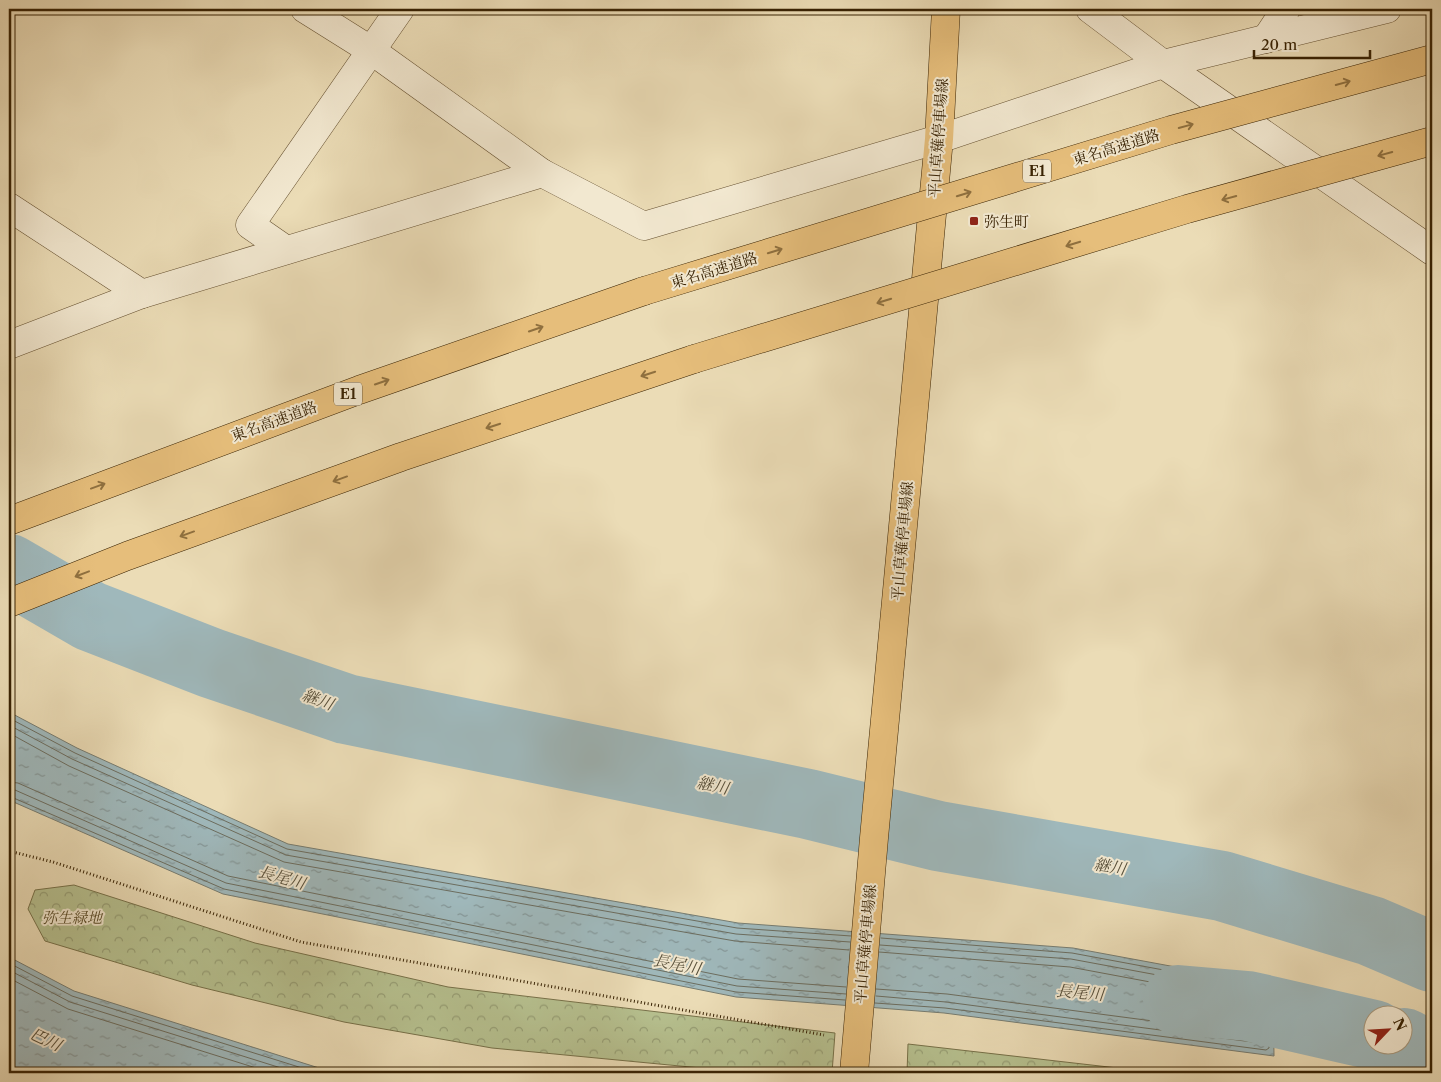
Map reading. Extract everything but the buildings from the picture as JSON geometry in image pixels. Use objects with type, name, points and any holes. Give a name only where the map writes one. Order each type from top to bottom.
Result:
[{"type":"main road","name":"平山草薙停車場線","points":[[854,1073],[939,139],[946,9]]},
{"type":"main road","name":"東名高速道路","points":[[9,521],[359,390],[644,291],[1172,130],[1432,59]]},
{"type":"main road","points":[[9,603],[127,556],[401,457],[694,359],[1187,209],[1432,141]]},
{"type":"street","points":[[306,9],[372,51],[542,174],[644,226],[939,139],[1163,64],[1387,9]]},
{"type":"street","points":[[286,250],[250,225],[400,9]]},
{"type":"street","points":[[1090,9],[1163,64],[1432,251]]},
{"type":"street","points":[[1266,39],[1286,9]]},
{"type":"street","points":[[9,345],[142,294],[542,174]]},
{"type":"street","points":[[9,207],[142,294]]},
{"type":"path","points":[[9,851],[53,862],[301,942],[858,1031]]},
{"type":"green space","name":"弥生緑地","points":[[74,885],[255,943],[448,987],[835,1033],[832,1073],[753,1073],[492,1048],[344,1022],[192,985],[45,941],[28,909],[35,890]]},
{"type":"green space","points":[[908,1044],[1161,1073],[907,1073]]},
{"type":"water","points":[[9,712],[77,748],[288,844],[738,923],[1073,948],[1273,985],[1274,1056],[944,1013],[736,997],[223,894],[9,800]]},
{"type":"water","name":"巴川","points":[[9,957],[74,991],[335,1073],[9,1073]]},
{"type":"waterway","name":"継川","points":[[9,569],[90,616],[211,663],[346,709],[808,804],[938,836],[1222,886],[1371,931],[1432,957]]},
{"type":"waterway","name":"長尾川","points":[[1178,1000],[1248,1006],[1364,1033]]},
{"type":"waterway","name":"長尾川","points":[[1414,1048],[1432,1058]]},
{"type":"place","name":"弥生町","points":[[974,221]]}]
